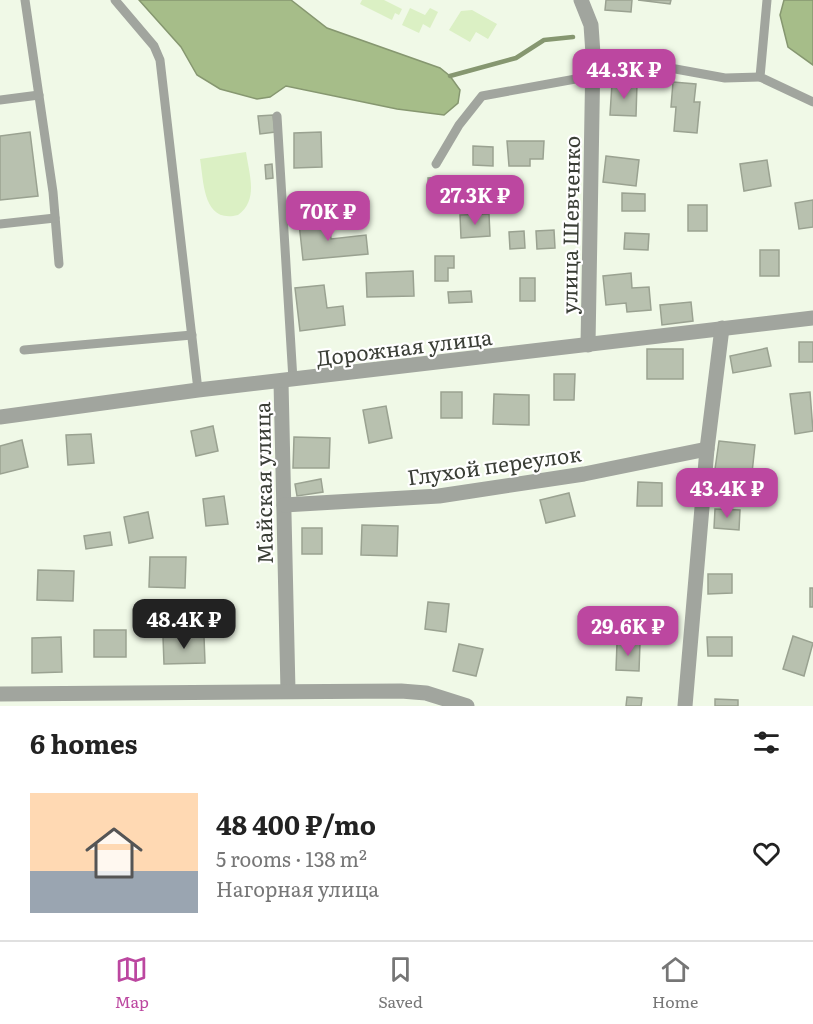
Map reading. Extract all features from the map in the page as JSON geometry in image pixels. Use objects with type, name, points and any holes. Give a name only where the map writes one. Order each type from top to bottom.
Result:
[{"type":"street","name":"улица Шевченко","points":[[581,0],[591,25],[593,54],[588,345]]},
{"type":"street","name":"Дорожная улица","points":[[0,417],[198,390],[813,318]]},
{"type":"street","points":[[685,706],[707,449],[722,328]]},
{"type":"street","name":"Майская улица","points":[[287,381],[284,505],[288,691]]},
{"type":"street","name":"Глухой переулок","points":[[284,505],[439,496],[584,474],[707,449]]},
{"type":"street","points":[[0,693],[409,692],[426,693],[467,706]]},
{"type":"lane","points":[[25,0],[55,218],[59,264]]},
{"type":"lane","points":[[115,0],[154,46],[160,60],[198,390]]},
{"type":"lane","points":[[760,77],[767,0]]},
{"type":"lane","points":[[593,54],[725,78],[760,77],[813,102]]},
{"type":"lane","points":[[436,164],[459,124],[482,96],[592,76]]},
{"type":"lane","points":[[0,100],[39,95]]},
{"type":"lane","points":[[277,116],[287,381]]},
{"type":"lane","points":[[0,224],[55,218]]},
{"type":"lane","points":[[24,350],[192,335]]},
{"type":"shaded area","points":[[139,0],[291,0],[327,28],[440,68],[450,76],[460,90],[458,103],[444,115],[397,109],[286,86],[270,97],[257,99],[220,89],[197,75],[181,47]]},
{"type":"shaded area","points":[[362,0],[384,0],[402,9],[399,15],[395,13],[392,20],[360,4]]},
{"type":"shaded area","points":[[784,0],[813,0],[813,65],[788,47],[780,15]]},
{"type":"shaded area","points":[[410,8],[425,15],[430,8],[438,12],[430,28],[423,24],[419,33],[402,25]]},
{"type":"shaded area","points":[[472,10],[497,24],[488,39],[476,32],[470,42],[449,30],[461,11]]},
{"type":"shaded area","points":[[246,152],[251,186],[249,202],[238,215],[226,216],[218,213],[207,199],[200,159]]},
{"type":"building","points":[[606,0],[632,0],[631,12],[605,10]]},
{"type":"building","points":[[638,0],[671,0],[670,4]]},
{"type":"building","points":[[673,82],[696,84],[694,102],[700,102],[697,133],[674,131],[676,107],[671,107]]},
{"type":"building","points":[[612,83],[637,84],[636,116],[610,115]]},
{"type":"building","points":[[273,115],[275,132],[260,134],[258,116]]},
{"type":"building","points":[[30,132],[38,196],[0,200],[0,136]]},
{"type":"building","points":[[321,132],[322,167],[294,168],[294,133]]},
{"type":"building","points":[[507,141],[544,141],[543,159],[530,159],[530,166],[509,166]]},
{"type":"building","points":[[473,146],[493,147],[493,166],[473,165]]},
{"type":"building","points":[[606,156],[639,160],[636,186],[603,182]]},
{"type":"building","points":[[767,160],[771,186],[744,191],[740,164]]},
{"type":"building","points":[[272,164],[273,178],[266,179],[265,165]]},
{"type":"building","points":[[443,177],[444,194],[429,195],[428,178]]},
{"type":"building","points":[[622,193],[645,194],[645,211],[622,211]]},
{"type":"building","points":[[813,200],[813,227],[799,229],[795,203]]},
{"type":"building","points":[[688,205],[707,205],[707,231],[688,231]]},
{"type":"building","points":[[489,214],[490,236],[461,238],[460,215]]},
{"type":"building","points":[[329,220],[331,239],[366,235],[368,254],[303,260],[299,223]]},
{"type":"building","points":[[554,230],[555,248],[537,249],[536,231]]},
{"type":"building","points":[[524,231],[525,248],[510,249],[509,232]]},
{"type":"building","points":[[625,233],[649,234],[648,250],[624,249]]},
{"type":"building","points":[[760,250],[779,250],[779,276],[760,276]]},
{"type":"building","points":[[435,256],[454,256],[454,268],[448,268],[448,281],[435,281]]},
{"type":"building","points":[[413,271],[414,296],[367,297],[366,273]]},
{"type":"building","points":[[631,273],[632,288],[649,287],[651,310],[627,312],[626,303],[606,305],[603,276]]},
{"type":"building","points":[[520,278],[535,278],[535,301],[520,301]]},
{"type":"building","points":[[324,285],[327,308],[343,306],[345,325],[300,331],[295,288]]},
{"type":"building","points":[[471,291],[472,302],[449,303],[448,292]]},
{"type":"building","points":[[691,302],[693,321],[662,325],[660,305]]},
{"type":"building","points":[[799,342],[813,342],[813,362],[799,362]]},
{"type":"building","points":[[767,348],[771,366],[733,373],[730,356]]},
{"type":"building","points":[[647,349],[683,349],[683,379],[647,379]]},
{"type":"building","points":[[554,374],[575,374],[574,400],[554,400]]},
{"type":"building","points":[[441,392],[462,392],[462,418],[441,418]]},
{"type":"building","points":[[810,392],[813,431],[795,434],[790,394]]},
{"type":"building","points":[[494,394],[529,395],[529,425],[493,424]]},
{"type":"building","points":[[386,406],[392,438],[369,443],[363,410]]},
{"type":"building","points":[[213,426],[218,451],[196,456],[191,431]]},
{"type":"building","points":[[91,434],[94,463],[68,465],[66,435]]},
{"type":"building","points":[[294,437],[330,438],[329,468],[293,468]]},
{"type":"building","points":[[22,440],[28,467],[0,474],[0,446]]},
{"type":"building","points":[[719,441],[755,445],[752,473],[715,469]]},
{"type":"building","points":[[321,479],[323,492],[297,496],[295,484]]},
{"type":"building","points":[[638,482],[662,483],[662,506],[637,506]]},
{"type":"building","points":[[569,493],[575,516],[546,523],[540,500]]},
{"type":"building","points":[[224,496],[228,524],[206,526],[203,499]]},
{"type":"building","points":[[715,509],[740,510],[739,530],[714,528]]},
{"type":"building","points":[[148,512],[153,538],[129,543],[124,517]]},
{"type":"building","points":[[362,525],[398,526],[397,556],[361,555]]},
{"type":"building","points":[[302,528],[322,528],[322,554],[302,554]]},
{"type":"building","points":[[110,532],[112,545],[86,549],[84,536]]},
{"type":"building","points":[[150,557],[186,557],[185,588],[149,587]]},
{"type":"building","points":[[38,570],[74,571],[73,601],[37,600]]},
{"type":"building","points":[[708,574],[732,574],[732,593],[708,594]]},
{"type":"building","points":[[810,588],[813,588],[813,607],[810,607]]},
{"type":"building","points":[[428,602],[449,604],[446,632],[425,629]]},
{"type":"building","points":[[94,630],[126,630],[126,657],[94,657]]},
{"type":"building","points":[[204,636],[205,663],[164,664],[163,637]]},
{"type":"building","points":[[793,636],[813,643],[804,676],[783,669]]},
{"type":"building","points":[[61,637],[62,672],[32,673],[32,638]]},
{"type":"building","points":[[707,637],[732,637],[732,656],[708,656]]},
{"type":"building","points":[[617,643],[640,643],[639,671],[616,670]]},
{"type":"building","points":[[459,644],[483,649],[476,676],[453,671]]},
{"type":"building","points":[[627,697],[642,698],[641,706],[626,706]]},
{"type":"building","points":[[715,699],[738,700],[738,706],[715,706]]},
{"type":"waterway","points":[[450,76],[516,58],[544,40],[573,37]]}]
